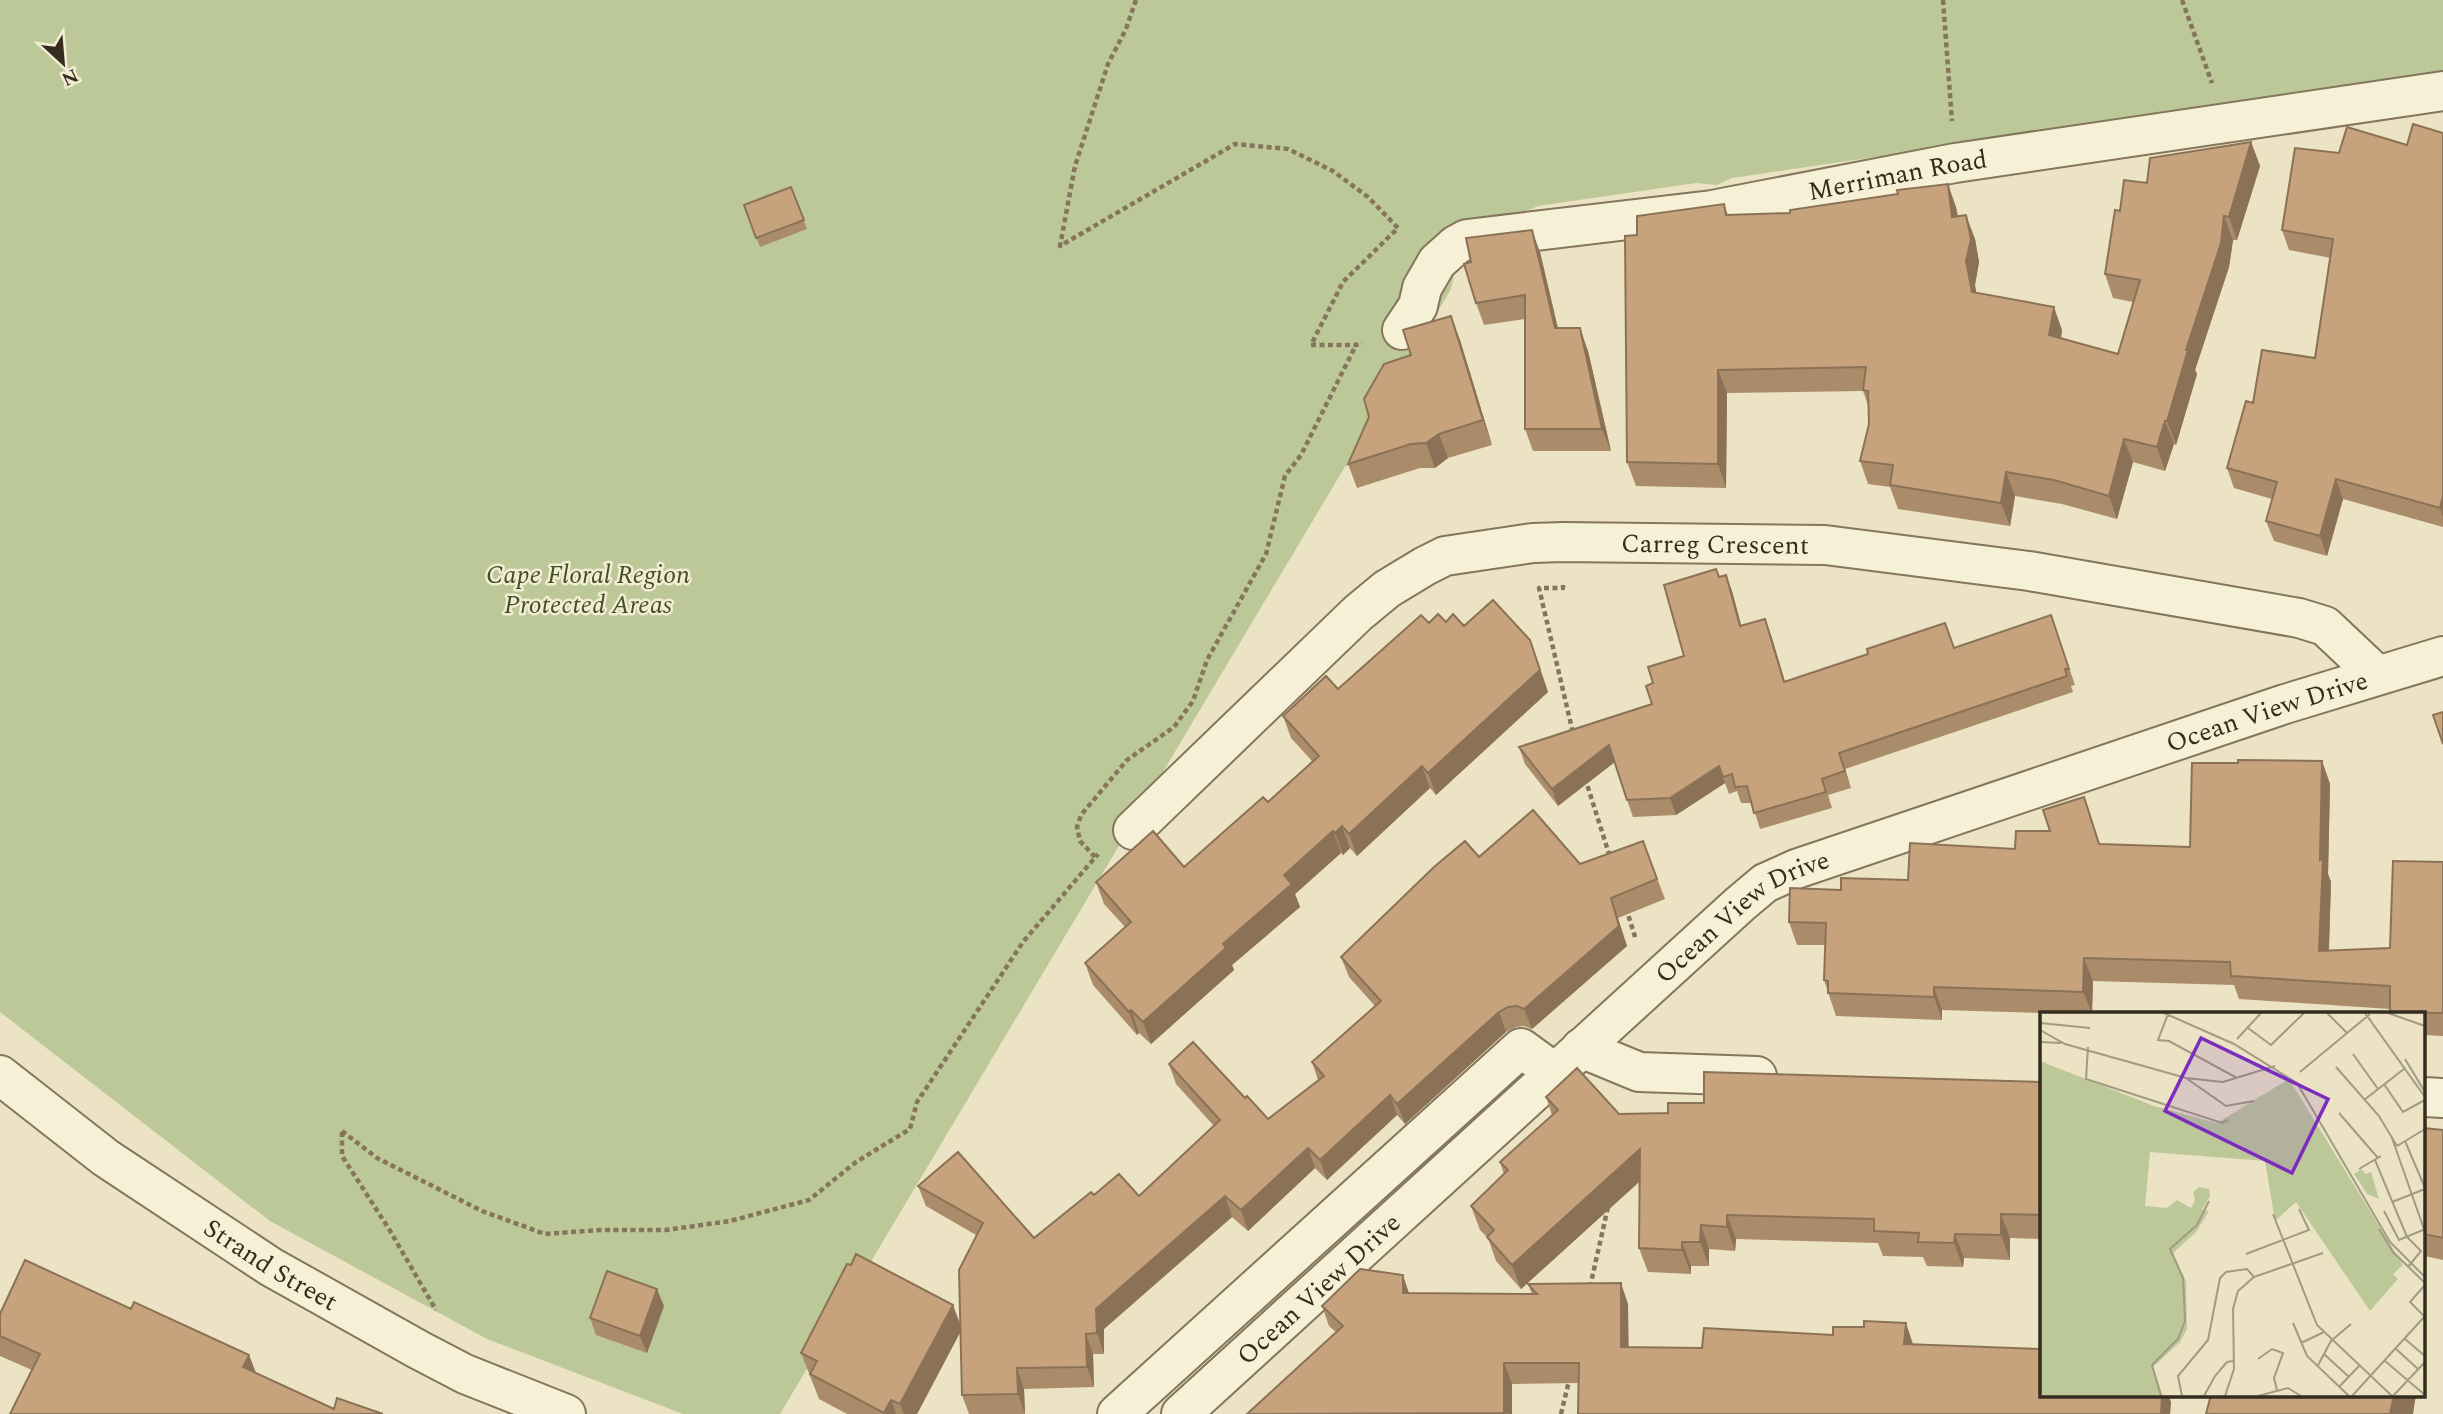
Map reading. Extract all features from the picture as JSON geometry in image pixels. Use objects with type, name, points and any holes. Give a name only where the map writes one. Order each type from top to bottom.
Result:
[{"type":"street","name":"Merriman Road","points":[[1402,330],[1418,306],[1422,288],[1437,262],[1467,239],[1712,209],[1955,163],[2443,91]]},
{"type":"street","name":"Carreg Crescent","points":[[1133,830],[1358,613],[1387,590],[1445,556],[1533,542],[1825,545],[2029,572],[2299,618],[2325,626],[2377,675]]},
{"type":"street","name":"Ocean View Drive","points":[[1181,1414],[1765,883],[1796,869],[2377,675],[2443,656]]},
{"type":"street","points":[[1117,1414],[1521,1048],[1568,1060],[1639,1072],[1792,1077]]},
{"type":"street","name":"Strand Street","points":[[0,1075],[106,1158],[271,1267],[465,1374],[566,1414]]},
{"type":"path","points":[[1136,0],[1126,29],[1108,64],[1075,166],[1060,246],[1235,144],[1288,149],[1333,171],[1368,197],[1398,228],[1343,282],[1311,345],[1356,345],[1402,330]]},
{"type":"path","points":[[1943,0],[1955,163]]},
{"type":"path","points":[[2182,0],[2226,124]]},
{"type":"path","points":[[1095,857],[1080,841],[1077,827],[1081,815],[1127,760],[1174,727],[1193,701],[1207,660],[1266,554],[1285,476],[1301,455],[1356,345]]},
{"type":"path","points":[[1563,542],[1563,589],[1539,588],[1574,737]]},
{"type":"path","points":[[1585,777],[1614,868]]},
{"type":"path","points":[[419,1350],[437,1312],[389,1229],[342,1156],[342,1131],[377,1158],[482,1211],[545,1234],[678,1228],[730,1221],[808,1200],[856,1161],[910,1129],[917,1102],[1023,942],[1095,857],[1133,830]]},
{"type":"path","points":[[1626,907],[1650,985]]},
{"type":"path","points":[[1588,1296],[1609,1203]]},
{"type":"path","points":[[1561,1414],[1570,1375]]},
{"type":"green space","name":"Cape Floral Region Protected Areas","points":[[0,0],[2443,0],[2443,74],[1732,178],[1717,185],[1696,183],[1538,206],[1511,218],[1465,227],[1451,289],[780,1414],[683,1414],[487,1339],[270,1221],[0,1012]]},
{"type":"building","points":[[2413,124],[2443,133],[2443,496],[2440,508],[2336,479],[2320,536],[2266,521],[2277,482],[2227,468],[2246,401],[2253,403],[2262,350],[2315,358],[2333,239],[2282,230],[2295,148],[2339,153],[2347,127],[2407,145]]},
{"type":"building","points":[[2251,142],[2229,217],[2224,216],[2221,243],[2157,447],[2124,439],[2109,496],[2054,480],[2006,472],[2001,503],[1890,485],[1893,465],[1860,461],[1869,424],[1868,391],[1863,390],[1866,367],[1718,370],[1718,464],[1627,462],[1625,236],[1637,235],[1637,216],[1724,204],[1726,215],[1790,213],[1790,210],[1898,194],[1897,190],[1948,184],[1952,217],[1966,215],[1971,239],[1966,261],[1972,292],[2054,307],[2049,335],[2118,354],[2140,280],[2105,274],[2115,210],[2120,211],[2124,180],[2147,183],[2150,158]]},
{"type":"building","points":[[791,187],[804,220],[756,238],[744,205]]},
{"type":"building","points":[[1532,230],[1555,328],[1580,328],[1602,429],[1525,429],[1525,295],[1476,303],[1464,264],[1471,262],[1466,238]]},
{"type":"building","points":[[1451,316],[1483,420],[1439,434],[1426,443],[1411,444],[1348,464],[1369,417],[1364,399],[1384,364],[1411,355],[1403,330]]},
{"type":"building","points":[[1716,569],[1719,577],[1726,575],[1740,626],[1765,619],[1784,682],[1868,654],[1867,649],[1945,623],[1954,648],[2051,615],[2069,669],[2065,669],[2067,676],[1839,753],[1845,771],[1822,779],[1826,792],[1754,813],[1747,786],[1735,787],[1732,774],[1723,777],[1719,766],[1670,798],[1627,800],[1609,745],[1552,789],[1519,747],[1652,704],[1646,686],[1653,683],[1648,667],[1684,656],[1664,585]]},
{"type":"building","points":[[1493,600],[1530,640],[1540,670],[1428,773],[1422,766],[1349,834],[1342,826],[1335,833],[1333,831],[1284,875],[1292,884],[1223,944],[1226,948],[1143,1022],[1131,1010],[1129,1012],[1085,963],[1131,922],[1096,882],[1153,831],[1184,867],[1263,797],[1268,802],[1319,756],[1283,716],[1326,676],[1338,689],[1421,615],[1429,623],[1438,614],[1446,622],[1453,614],[1464,626]]},
{"type":"building","points":[[2443,712],[2443,744],[2433,715]]},
{"type":"building","points":[[2238,760],[2322,761],[2320,860],[2323,859],[2319,951],[2390,948],[2393,861],[2443,862],[2443,1013],[2390,1012],[2390,986],[2231,976],[2230,962],[2084,958],[2083,992],[1934,987],[1934,997],[1828,993],[1828,981],[1824,980],[1826,923],[1789,922],[1790,888],[1841,890],[1841,878],[1908,880],[1910,843],[2015,849],[2016,831],[2050,831],[2043,810],[2084,797],[2099,844],[2190,847],[2192,763],[2238,763]]},
{"type":"building","points":[[1533,810],[1580,864],[1643,841],[1657,879],[1611,898],[1619,926],[1524,1009],[1517,1006],[1508,1007],[1499,1012],[1397,1104],[1390,1095],[1320,1160],[1308,1148],[1241,1210],[1225,1196],[1096,1309],[1097,1333],[1086,1334],[1087,1367],[1017,1368],[1018,1394],[962,1395],[959,1270],[983,1223],[918,1186],[958,1152],[1034,1238],[1091,1192],[1094,1195],[1119,1174],[1139,1196],[1220,1120],[1169,1064],[1193,1042],[1268,1119],[1324,1076],[1312,1062],[1381,1001],[1341,957],[1434,867],[1465,841],[1479,857]]},
{"type":"building","points":[[1577,1068],[1619,1114],[1668,1113],[1668,1103],[1704,1103],[1704,1072],[2040,1082],[2040,1215],[2001,1214],[2001,1235],[1955,1234],[1954,1243],[1918,1242],[1919,1233],[1874,1231],[1874,1219],[1727,1215],[1727,1227],[1701,1225],[1700,1242],[1682,1242],[1682,1250],[1639,1248],[1640,1149],[1512,1265],[1487,1237],[1494,1230],[1471,1206],[1508,1170],[1500,1162],[1558,1110],[1546,1097]]},
{"type":"building","points":[[2426,1128],[2443,1130],[2443,1238],[2426,1234]]},
{"type":"building","points":[[856,1254],[953,1305],[900,1404],[891,1400],[884,1413],[810,1374],[817,1361],[801,1353],[847,1264],[851,1265]]},
{"type":"building","points":[[25,1260],[131,1309],[134,1302],[249,1355],[243,1367],[334,1409],[337,1398],[383,1414],[10,1414],[40,1354],[0,1336],[0,1314]]},
{"type":"building","points":[[1360,1269],[1403,1275],[1403,1293],[1537,1294],[1528,1284],[1621,1283],[1621,1347],[1702,1348],[1704,1328],[1833,1335],[1833,1327],[1864,1327],[1864,1321],[1906,1323],[1904,1344],[2040,1349],[2040,1396],[2162,1396],[2161,1414],[1578,1414],[1579,1363],[1504,1363],[1504,1413],[1247,1414],[1343,1326],[1322,1306]]},
{"type":"building","points":[[607,1271],[657,1289],[640,1336],[590,1318]]},
{"type":"building","points":[[2211,1396],[2394,1396],[2390,1414],[2206,1414]]}]
